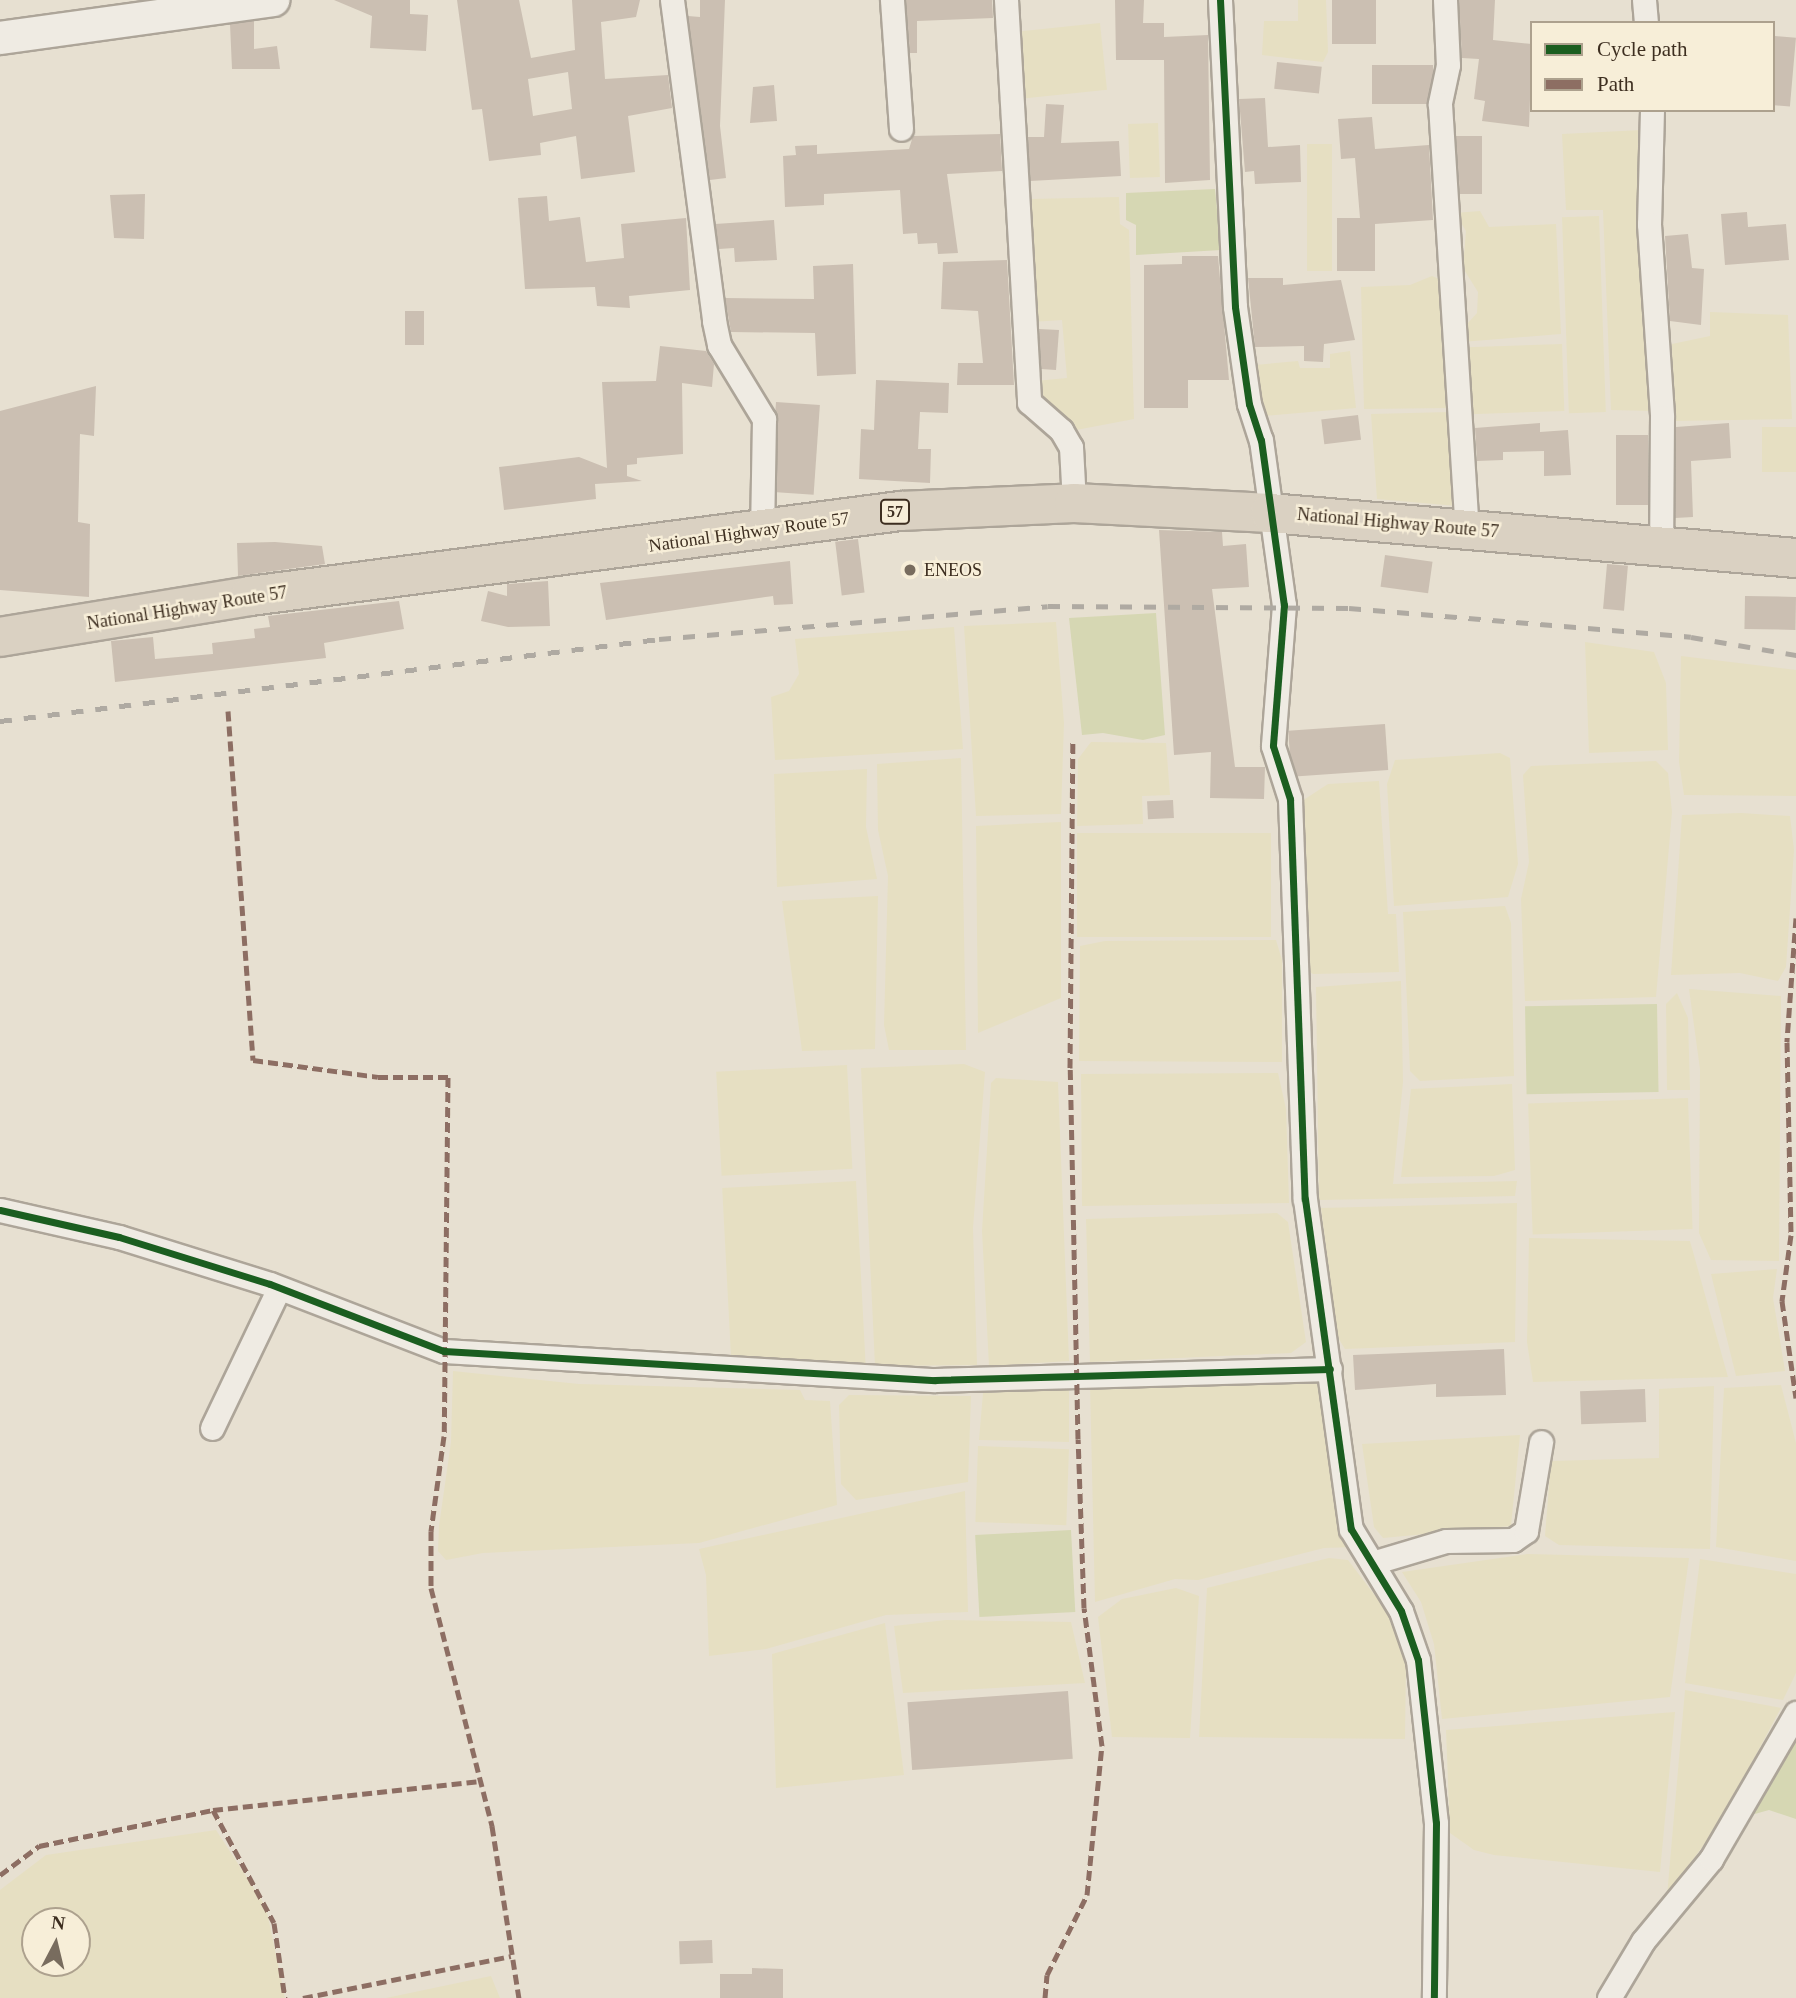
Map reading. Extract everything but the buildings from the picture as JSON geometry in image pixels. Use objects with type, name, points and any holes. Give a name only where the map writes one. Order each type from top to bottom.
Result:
[{"type":"highway","name":"National Highway Route 57","points":[[0,637],[250,596],[762,532],[900,511],[1074,503],[1270,513],[1796,558]]},
{"type":"street","points":[[0,38],[138,9],[273,0]]},
{"type":"street","points":[[672,0],[713,321],[719,345],[764,419],[762,532]]},
{"type":"street","points":[[892,0],[901,129]]},
{"type":"street","points":[[1006,0],[1029,402],[1061,430],[1071,447],[1074,503]]},
{"type":"street","points":[[1220,0],[1235,307],[1284,605],[1273,746],[1290,799],[1305,1199],[1351,1529],[1401,1611],[1418,1660],[1436,1823],[1434,1998]]},
{"type":"street","points":[[1445,0],[1448,65],[1440,104],[1466,529]]},
{"type":"street","points":[[1644,0],[1646,21]]},
{"type":"street","points":[[1652,112],[1649,224],[1662,417],[1661,545]]},
{"type":"street","points":[[0,1210],[119,1237],[279,1288],[444,1351],[936,1380],[1330,1369]]},
{"type":"street","points":[[212,1429],[279,1288]]},
{"type":"street","points":[[1371,1563],[1446,1541],[1514,1540],[1526,1531],[1541,1443]]},
{"type":"street","points":[[1609,1998],[1643,1941],[1711,1859],[1796,1713]]},
{"type":"shaded area","points":[[1298,0],[1326,0],[1328,52],[1323,62],[1262,55],[1264,21],[1298,21]]},
{"type":"shaded area","points":[[1100,23],[1107,90],[1023,98],[1016,32]]},
{"type":"shaded area","points":[[1158,123],[1160,177],[1130,178],[1128,124]]},
{"type":"shaded area","points":[[1642,130],[1644,339],[1653,411],[1611,410],[1603,210],[1566,210],[1562,134]]},
{"type":"shaded area","points":[[1307,144],[1332,144],[1332,271],[1307,271]]},
{"type":"shaded area","points":[[1119,197],[1120,224],[1129,230],[1134,419],[1076,430],[1038,400],[1036,381],[1067,378],[1062,320],[1031,322],[1025,206],[1031,199]]},
{"type":"shaded area","points":[[1480,211],[1489,227],[1556,224],[1561,334],[1462,342],[1458,334],[1477,313],[1478,292],[1463,268],[1466,231],[1455,213]]},
{"type":"shaded area","points":[[1599,216],[1606,412],[1569,413],[1562,217]]},
{"type":"shaded area","points":[[1432,276],[1439,279],[1450,408],[1364,409],[1361,287],[1410,285]]},
{"type":"shaded area","points":[[1710,312],[1788,315],[1792,419],[1673,421],[1672,344],[1710,336]]},
{"type":"shaded area","points":[[1562,344],[1564,411],[1462,415],[1460,348]]},
{"type":"shaded area","points":[[1350,351],[1356,408],[1263,416],[1255,365],[1298,361],[1300,368],[1330,368],[1330,354]]},
{"type":"shaded area","points":[[1450,412],[1457,506],[1377,499],[1371,414]]},
{"type":"shaded area","points":[[1762,427],[1796,427],[1796,472],[1762,472]]},
{"type":"shaded area","points":[[1056,622],[1064,723],[1061,814],[976,816],[964,626]]},
{"type":"shaded area","points":[[954,627],[963,749],[775,760],[771,697],[789,691],[799,674],[795,639]]},
{"type":"shaded area","points":[[1585,642],[1654,652],[1666,683],[1668,750],[1589,753]]},
{"type":"shaded area","points":[[1681,656],[1796,670],[1796,796],[1684,795],[1679,762]]},
{"type":"shaded area","points":[[1091,742],[1166,743],[1170,795],[1142,796],[1143,824],[1077,826],[1078,759]]},
{"type":"shaded area","points":[[1500,753],[1510,758],[1518,864],[1508,897],[1394,906],[1387,784],[1395,760]]},
{"type":"shaded area","points":[[961,758],[966,1050],[889,1050],[884,1025],[888,876],[878,830],[877,764]]},
{"type":"shaded area","points":[[1656,761],[1668,773],[1672,812],[1656,997],[1525,1001],[1521,899],[1529,862],[1523,775],[1531,766]]},
{"type":"shaded area","points":[[867,769],[866,827],[877,879],[777,887],[774,774]]},
{"type":"shaded area","points":[[1379,781],[1388,914],[1396,914],[1399,972],[1313,974],[1308,971],[1302,801],[1328,784]]},
{"type":"shaded area","points":[[1741,813],[1790,816],[1794,850],[1786,967],[1778,981],[1740,973],[1671,975],[1682,815]]},
{"type":"shaded area","points":[[1061,822],[1061,998],[978,1033],[976,826]]},
{"type":"shaded area","points":[[1077,833],[1271,833],[1271,937],[1077,937]]},
{"type":"shaded area","points":[[878,896],[875,1049],[802,1051],[782,901]]},
{"type":"shaded area","points":[[1505,906],[1511,923],[1514,1076],[1420,1081],[1410,1071],[1403,912]]},
{"type":"shaded area","points":[[1276,940],[1282,960],[1282,1062],[1079,1061],[1080,946],[1105,941]]},
{"type":"shaded area","points":[[1401,981],[1403,1082],[1393,1184],[1517,1181],[1515,1196],[1319,1200],[1316,987]]},
{"type":"shaded area","points":[[1689,989],[1781,996],[1779,1261],[1711,1260],[1699,1233],[1700,1069]]},
{"type":"shaded area","points":[[1677,993],[1688,1018],[1690,1090],[1667,1090],[1666,1004]]},
{"type":"shaded area","points":[[964,1064],[985,1072],[973,1228],[977,1365],[875,1366],[861,1068]]},
{"type":"shaded area","points":[[847,1065],[852,1169],[722,1176],[716,1072]]},
{"type":"shaded area","points":[[1278,1073],[1286,1109],[1289,1203],[1082,1206],[1081,1074]]},
{"type":"shaded area","points":[[996,1078],[1058,1082],[1069,1361],[989,1366],[982,1231],[991,1083]]},
{"type":"shaded area","points":[[1512,1084],[1515,1170],[1494,1176],[1401,1177],[1411,1089]]},
{"type":"shaded area","points":[[1688,1098],[1693,1229],[1533,1235],[1528,1104]]},
{"type":"shaded area","points":[[856,1181],[866,1365],[732,1372],[722,1188]]},
{"type":"shaded area","points":[[1517,1203],[1515,1342],[1345,1349],[1337,1336],[1321,1208]]},
{"type":"shaded area","points":[[1277,1213],[1288,1222],[1306,1342],[1291,1353],[1090,1362],[1086,1219]]},
{"type":"shaded area","points":[[1529,1238],[1690,1241],[1728,1377],[1533,1382],[1527,1342]]},
{"type":"shaded area","points":[[1777,1269],[1773,1298],[1785,1371],[1736,1376],[1711,1274]]},
{"type":"shaded area","points":[[453,1371],[579,1384],[800,1390],[805,1400],[830,1401],[837,1505],[699,1543],[483,1553],[446,1560],[438,1551],[451,1442]]},
{"type":"shaded area","points":[[1318,1383],[1341,1528],[1354,1547],[1324,1548],[1198,1580],[1175,1579],[1095,1602],[1090,1384]]},
{"type":"shaded area","points":[[1781,1385],[1796,1443],[1796,1561],[1716,1547],[1724,1388]]},
{"type":"shaded area","points":[[1714,1386],[1710,1549],[1559,1545],[1545,1536],[1551,1461],[1659,1458],[1659,1389]]},
{"type":"shaded area","points":[[1069,1389],[1069,1442],[979,1440],[983,1393]]},
{"type":"shaded area","points":[[849,1395],[971,1396],[968,1482],[856,1500],[841,1484],[839,1405]]},
{"type":"shaded area","points":[[1520,1435],[1511,1526],[1383,1538],[1374,1527],[1362,1444]]},
{"type":"shaded area","points":[[978,1446],[1069,1449],[1066,1525],[975,1522]]},
{"type":"shaded area","points":[[965,1491],[968,1612],[886,1615],[766,1649],[709,1656],[706,1575],[699,1549]]},
{"type":"shaded area","points":[[1527,1554],[1689,1558],[1670,1697],[1442,1719],[1434,1644],[1421,1602],[1402,1572]]},
{"type":"shaded area","points":[[1329,1558],[1348,1560],[1386,1610],[1406,1661],[1405,1739],[1199,1737],[1207,1588]]},
{"type":"shaded area","points":[[1700,1559],[1796,1574],[1796,1673],[1783,1700],[1685,1683]]},
{"type":"shaded area","points":[[1176,1588],[1199,1596],[1190,1738],[1112,1737],[1098,1617],[1122,1599]]},
{"type":"shaded area","points":[[946,1620],[1071,1622],[1085,1683],[903,1693],[894,1626]]},
{"type":"shaded area","points":[[885,1623],[904,1775],[776,1788],[772,1654]]},
{"type":"shaded area","points":[[1685,1690],[1781,1708],[1720,1822],[1667,1896]]},
{"type":"shaded area","points":[[1675,1712],[1660,1872],[1494,1855],[1474,1850],[1450,1833],[1446,1730]]},
{"type":"shaded area","points":[[216,1830],[266,1907],[285,1998],[0,1998],[0,1890],[46,1855]]},
{"type":"shaded area","points":[[491,1976],[500,1998],[386,1998]]},
{"type":"green space","points":[[1215,189],[1221,250],[1136,255],[1136,225],[1126,220],[1126,193]]},
{"type":"green space","points":[[1156,613],[1165,735],[1143,740],[1103,733],[1082,735],[1069,618]]},
{"type":"green space","points":[[1657,1004],[1659,1092],[1527,1094],[1525,1006]]},
{"type":"green space","points":[[1071,1530],[1075,1612],[979,1617],[975,1535]]},
{"type":"green space","points":[[1796,1730],[1796,1819],[1769,1810],[1744,1817]]},
{"type":"railway","points":[[0,721],[659,639],[1048,606],[1349,608],[1691,637],[1796,655]]},
{"type":"marked path","points":[[228,711],[253,1060],[378,1077],[448,1077],[444,1436],[431,1531],[431,1588],[492,1826],[519,1998]]},
{"type":"marked path","points":[[1045,1998],[1047,1975],[1087,1895],[1102,1746],[1084,1608],[1078,1439],[1070,1068],[1073,739]]},
{"type":"marked path","points":[[1796,918],[1787,1042],[1791,1235],[1782,1301],[1796,1398]]},
{"type":"marked path","points":[[0,1875],[39,1846],[213,1810],[480,1781]]},
{"type":"marked path","points":[[213,1810],[274,1923],[285,1998]]},
{"type":"marked path","points":[[303,1998],[511,1956]]},
{"type":"cycle path","points":[[1220,0],[1235,307],[1249,404],[1261,440],[1284,605],[1273,746],[1290,799],[1305,1199],[1351,1529],[1401,1611],[1418,1660],[1436,1823],[1434,1998]]},
{"type":"cycle path","points":[[0,1210],[119,1237],[270,1284],[444,1351],[935,1380],[1330,1369]]},
{"type":"place","name":"ENEOS","points":[[910,570]]}]
